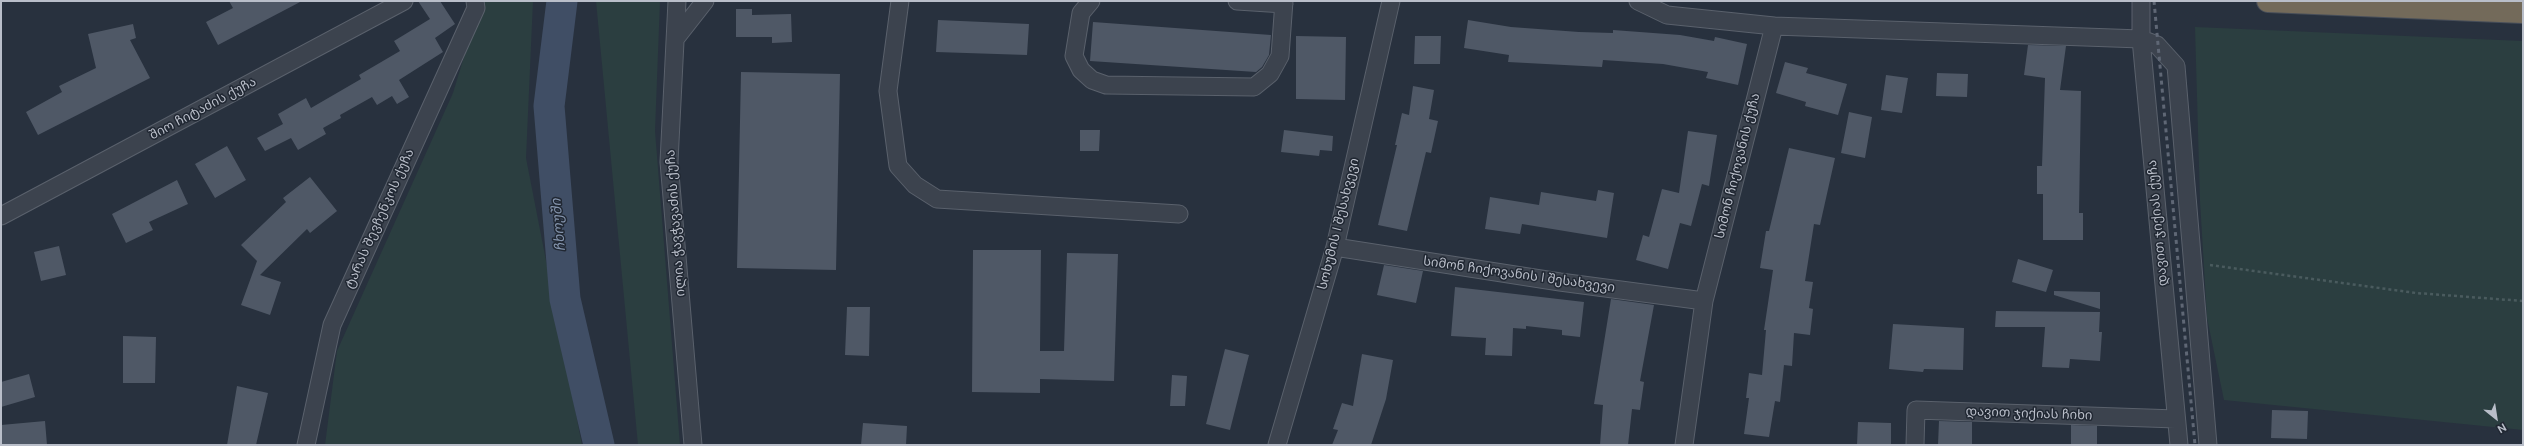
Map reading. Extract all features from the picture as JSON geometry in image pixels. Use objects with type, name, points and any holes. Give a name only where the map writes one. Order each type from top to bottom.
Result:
[{"type":"highway","points":[[2268,1],[2523,12]]},
{"type":"street","name":"შიო ჩიტაძის ქუჩა","points":[[1,216],[404,1]]},
{"type":"street","name":"ტარას შევჩენკოს ქუჩა","points":[[306,445],[332,325],[476,8],[475,1]]},
{"type":"street","name":"ილია ჭავჭავაძის ქუჩა","points":[[677,1],[669,162],[693,445]]},
{"type":"street","points":[[676,38],[705,1]]},
{"type":"street","points":[[900,1],[888,91],[898,166],[915,186],[937,199],[1179,214]]},
{"type":"street","points":[[1090,1],[1081,13],[1074,56],[1081,70],[1092,80],[1106,85],[1254,87],[1270,74],[1280,56],[1284,2],[1237,1]]},
{"type":"street","name":"სოხუმის I შესახვევი","points":[[1277,445],[1335,247],[1391,1]]},
{"type":"street","points":[[1638,1],[1667,15],[1774,26],[2141,39],[2157,44],[2176,66],[2208,445]]},
{"type":"street","name":"დავით ჯიქიას ქუჩა","points":[[2141,1],[2141,39],[2179,445]]},
{"type":"street","name":"სიმონ ჩიქოვანის ქუჩა","points":[[1684,445],[1704,301],[1774,26]]},
{"type":"street","name":"სიმონ ჩიქოვანის I შესახვევი","points":[[1335,247],[1560,282],[1704,301]]},
{"type":"street","name":"დავით ჯიქიას ჩიხი","points":[[1915,445],[1916,410],[2176,419]]},
{"type":"path","points":[[2193,263],[2416,293],[2523,301]]},
{"type":"shaded area","points":[[481,1],[533,1],[526,158],[582,445],[325,445],[337,351],[453,93]]},
{"type":"shaded area","points":[[596,1],[660,1],[655,131],[680,445],[638,445]]},
{"type":"shaded area","points":[[2195,27],[2523,41],[2523,430],[2224,400],[2207,318],[2200,201]]},
{"type":"building","points":[[229,1],[302,1],[218,45],[206,22],[233,8]]},
{"type":"building","points":[[418,1],[440,1],[455,24],[435,38],[443,52],[399,80],[409,97],[397,104],[392,96],[377,105],[372,97],[340,115],[341,118],[323,128],[326,134],[298,150],[291,138],[265,151],[257,138],[283,124],[278,114],[306,98],[311,108],[361,79],[359,75],[400,51],[394,41],[430,19]]},
{"type":"building","points":[[736,9],[752,9],[752,15],[791,14],[792,42],[772,43],[772,37],[736,37]]},
{"type":"building","points":[[938,20],[1029,24],[1027,55],[936,52]]},
{"type":"building","points":[[1468,20],[1511,27],[1579,32],[1613,33],[1613,30],[1680,35],[1714,41],[1715,37],[1747,44],[1738,85],[1706,78],[1708,72],[1663,64],[1603,60],[1602,67],[1508,62],[1509,55],[1464,48]]},
{"type":"building","points":[[1093,22],[1271,35],[1269,55],[1262,67],[1256,72],[1090,61]]},
{"type":"building","points":[[133,24],[136,38],[130,40],[150,78],[38,135],[26,112],[62,92],[59,86],[96,68],[88,34]]},
{"type":"building","points":[[1296,36],[1346,37],[1345,100],[1296,99]]},
{"type":"building","points":[[1415,36],[1441,36],[1440,64],[1414,64]]},
{"type":"building","points":[[2028,45],[2066,46],[2060,90],[2081,91],[2079,213],[2083,213],[2083,240],[2043,240],[2043,194],[2037,194],[2037,166],[2042,166],[2045,78],[2024,75]]},
{"type":"building","points":[[1785,62],[1808,68],[1806,73],[1847,84],[1838,115],[1805,106],[1806,102],[1776,93]]},
{"type":"building","points":[[741,72],[840,74],[836,270],[737,268]]},
{"type":"building","points":[[1937,73],[1968,74],[1967,97],[1936,96]]},
{"type":"building","points":[[1886,75],[1908,78],[1902,113],[1881,110]]},
{"type":"building","points":[[1413,86],[1434,90],[1429,119],[1438,121],[1431,153],[1426,152],[1407,231],[1378,225],[1397,145],[1395,145],[1402,113],[1409,115]]},
{"type":"building","points":[[1849,112],[1872,117],[1865,158],[1841,153]]},
{"type":"building","points":[[1080,130],[1100,130],[1099,151],[1080,151]]},
{"type":"building","points":[[1284,130],[1333,136],[1332,151],[1320,150],[1319,156],[1281,152]]},
{"type":"building","points":[[1688,131],[1717,135],[1709,186],[1702,184],[1691,226],[1680,223],[1668,269],[1636,260],[1643,235],[1649,237],[1662,189],[1679,193]]},
{"type":"building","points":[[227,146],[246,180],[215,198],[195,164]]},
{"type":"building","points":[[1789,148],[1835,158],[1820,225],[1814,224],[1805,281],[1813,282],[1809,308],[1813,309],[1810,335],[1794,333],[1792,366],[1784,365],[1780,402],[1775,401],[1769,437],[1744,434],[1749,398],[1746,398],[1749,373],[1762,375],[1766,330],[1764,330],[1773,270],[1760,268],[1766,231],[1769,231]]},
{"type":"building","points":[[310,177],[337,211],[310,233],[307,229],[260,275],[281,282],[270,315],[241,305],[257,261],[241,245],[286,202],[283,198]]},
{"type":"building","points":[[177,180],[188,204],[149,222],[153,230],[126,243],[112,214]]},
{"type":"building","points":[[1598,190],[1614,193],[1607,238],[1522,224],[1520,234],[1485,229],[1490,197],[1539,205],[1541,192],[1596,201]]},
{"type":"building","points":[[59,246],[66,275],[41,281],[34,252]]},
{"type":"building","points":[[973,250],[1041,250],[1040,351],[1064,351],[1067,253],[1118,254],[1114,381],[1040,379],[1040,393],[972,392]]},
{"type":"building","points":[[2018,259],[2053,270],[2046,292],[2012,282]]},
{"type":"building","points":[[1384,265],[1423,271],[1416,303],[1377,295]]},
{"type":"building","points":[[1455,287],[1584,302],[1580,337],[1562,335],[1562,330],[1526,326],[1526,329],[1513,328],[1512,356],[1485,355],[1486,338],[1451,336]]},
{"type":"building","points":[[2054,291],[2100,292],[2100,309],[2054,295]]},
{"type":"building","points":[[1611,299],[1654,305],[1640,381],[1644,382],[1640,410],[1632,409],[1628,445],[1600,445],[1603,405],[1594,404]]},
{"type":"building","points":[[847,307],[870,307],[869,356],[845,355]]},
{"type":"building","points":[[1996,311],[2100,312],[2099,332],[2102,332],[2100,361],[2070,359],[2069,368],[2042,367],[2045,327],[1995,327]]},
{"type":"building","points":[[1893,324],[1964,328],[1963,370],[1924,369],[1923,372],[1889,369]]},
{"type":"building","points":[[123,336],[156,337],[155,383],[123,383]]},
{"type":"building","points":[[1225,349],[1249,355],[1230,430],[1206,424]]},
{"type":"building","points":[[1362,354],[1393,360],[1386,399],[1371,445],[1332,445],[1338,430],[1333,429],[1342,403],[1353,406]]},
{"type":"building","points":[[29,374],[35,397],[1,407],[1,382]]},
{"type":"building","points":[[1172,375],[1187,376],[1185,406],[1170,406]]},
{"type":"building","points":[[237,386],[268,393],[256,445],[227,445]]},
{"type":"building","points":[[2272,410],[2308,411],[2307,439],[2271,438]]},
{"type":"building","points":[[45,421],[47,445],[1,445],[1,425]]},
{"type":"building","points":[[1939,421],[1972,422],[1972,445],[1938,445]]},
{"type":"building","points":[[1858,422],[1891,423],[1891,445],[1857,445]]},
{"type":"building","points":[[863,423],[907,426],[906,445],[861,445]]},
{"type":"building","points":[[2071,425],[2097,426],[2097,445],[2071,445]]},
{"type":"waterway","name":"ჩხოუში","points":[[562,1],[549,106],[565,299],[599,445]]},
{"type":"railway","points":[[2154,1],[2195,445]]}]
